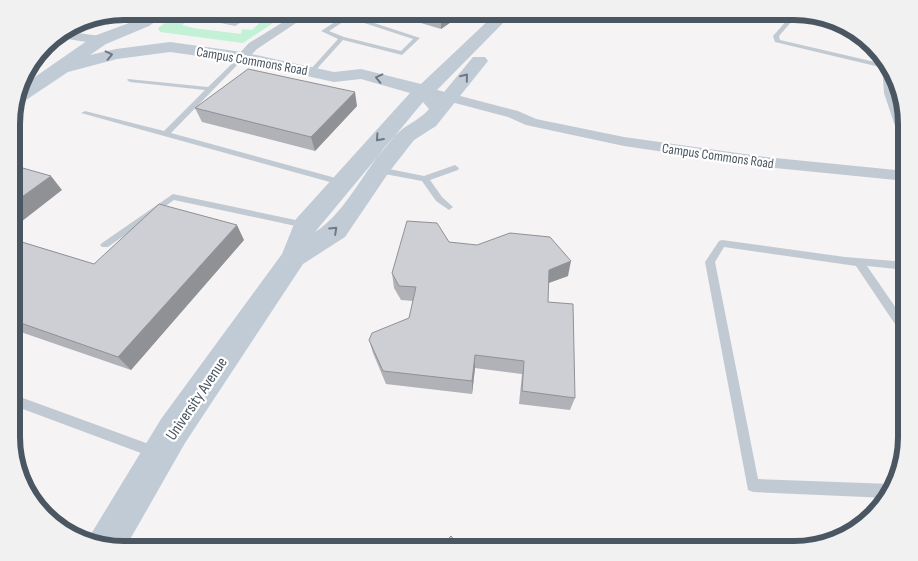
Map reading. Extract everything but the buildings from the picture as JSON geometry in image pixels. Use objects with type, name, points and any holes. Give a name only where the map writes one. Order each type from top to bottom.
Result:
[{"type":"street","points":[[74,33],[98,32],[143,23],[148,20]]},
{"type":"street","points":[[242,57],[253,46],[295,20]]},
{"type":"street","name":"University Avenue","points":[[109,540],[173,431],[294,258],[305,225],[340,182],[417,96],[442,76],[498,20]]},
{"type":"street","name":"University Avenue","points":[[407,136],[429,122],[478,62],[517,20]]},
{"type":"street","points":[[143,23],[144,31],[151,38],[170,47]]},
{"type":"street","points":[[26,92],[62,68],[98,32]]},
{"type":"street","points":[[62,68],[116,54],[170,47]]},
{"type":"street","name":"Campus Commons Road","points":[[170,47],[242,57],[312,71],[334,77],[343,84],[417,96]]},
{"type":"street","points":[[891,87],[897,109]]},
{"type":"street","points":[[417,96],[445,103]]},
{"type":"street","name":"University Avenue","points":[[294,258],[336,231],[379,170],[407,136],[423,104],[417,96]]},
{"type":"street","name":"Campus Commons Road","points":[[445,103],[514,126],[531,122],[584,134],[728,158],[898,175]]},
{"type":"lane","points":[[213,20],[235,24],[242,20]]},
{"type":"lane","points":[[342,20],[324,31],[342,38],[402,53],[418,38],[361,20]]},
{"type":"lane","points":[[791,20],[776,36],[777,41],[816,52],[879,65]]},
{"type":"lane","points":[[312,71],[342,38]]},
{"type":"lane","points":[[165,134],[242,57]]},
{"type":"lane","points":[[130,80],[211,89]]},
{"type":"lane","points":[[85,113],[340,182]]},
{"type":"lane","points":[[379,170],[425,179],[454,168]]},
{"type":"lane","points":[[425,179],[439,199],[449,207]]},
{"type":"lane","points":[[105,244],[173,197],[305,225]]},
{"type":"lane","points":[[883,491],[753,485],[710,262],[722,243],[859,262],[898,265]]},
{"type":"lane","points":[[859,262],[898,321]]},
{"type":"lane","points":[[20,402],[160,454]]},
{"type":"green space","points":[[169,20],[188,20],[182,25],[241,34],[242,29],[252,30],[263,20],[278,20],[243,43],[160,32],[158,28]]}]
